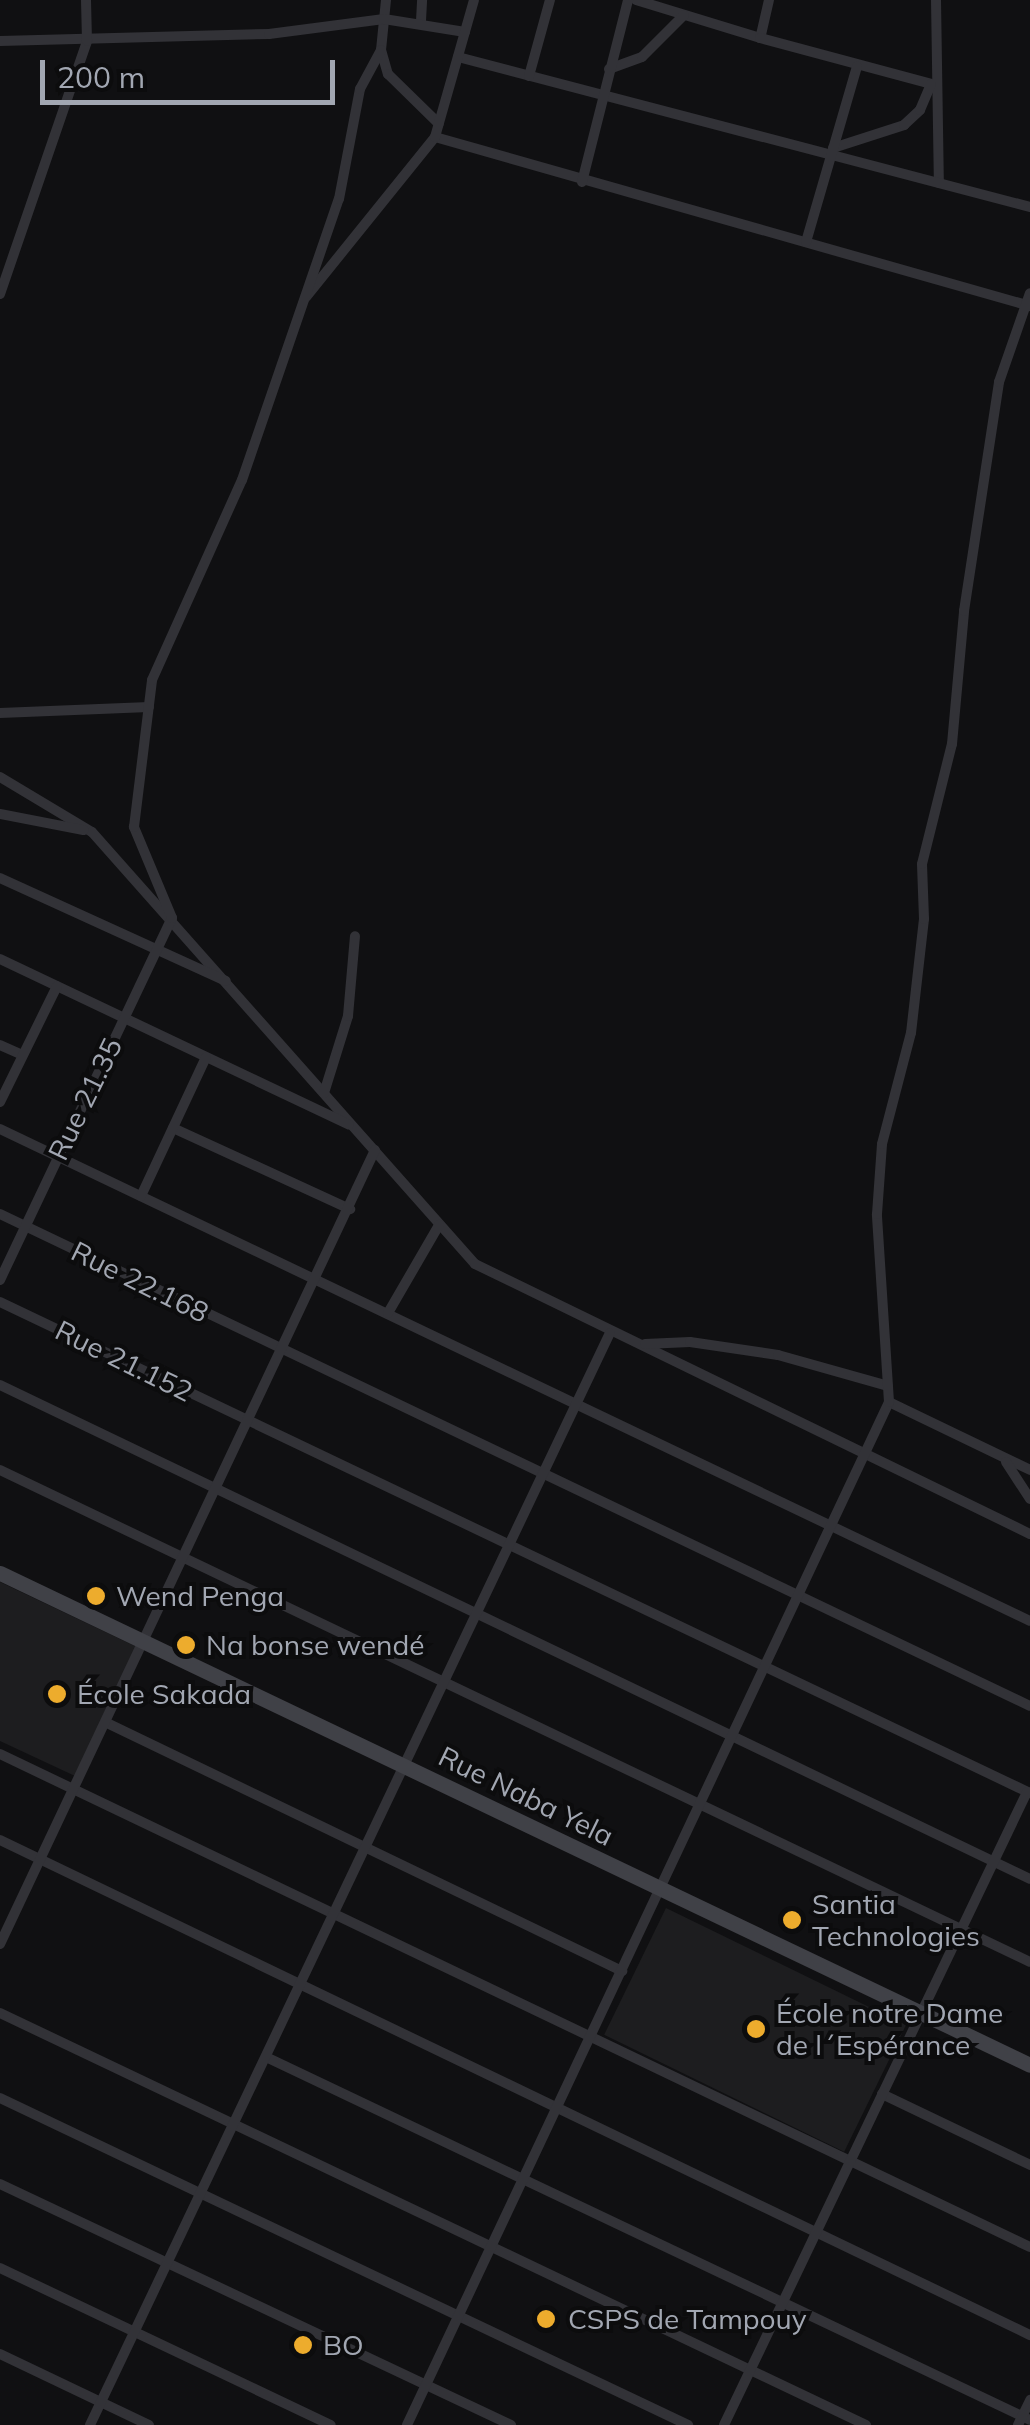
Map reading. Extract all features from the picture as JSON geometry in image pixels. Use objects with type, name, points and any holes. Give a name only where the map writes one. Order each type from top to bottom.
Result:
[{"type":"street","points":[[0,294],[87,41],[86,0]]},
{"type":"street","points":[[172,918],[134,828],[152,680],[242,480],[338,199],[360,89],[382,50],[386,0]]},
{"type":"street","points":[[421,21],[422,0]]},
{"type":"street","points":[[299,306],[412,174],[435,137],[474,0]]},
{"type":"street","points":[[530,76],[550,0]]},
{"type":"street","points":[[582,182],[601,94],[628,0]]},
{"type":"street","points":[[636,0],[856,66],[933,84]]},
{"type":"street","points":[[760,38],[769,0]]},
{"type":"street","points":[[919,0],[936,2],[933,84],[939,183]]},
{"type":"street","points":[[609,70],[642,57],[684,15]]},
{"type":"street","points":[[0,41],[269,34],[384,19],[421,21],[465,32]]},
{"type":"street","points":[[382,50],[400,90],[439,124]]},
{"type":"street","points":[[458,57],[832,151],[1030,207]]},
{"type":"street","points":[[806,242],[856,66]]},
{"type":"street","points":[[832,151],[904,125],[920,110],[933,84]]},
{"type":"street","points":[[407,2425],[890,1402],[877,1214],[882,1144],[911,1033],[924,919],[922,864],[954,731],[964,611],[998,382],[1029,301],[582,182],[435,137]]},
{"type":"street","points":[[0,713],[149,707]]},
{"type":"street","points":[[0,777],[92,832],[232,984],[475,1264],[864,1459],[1030,1534]]},
{"type":"street","points":[[0,814],[92,832]]},
{"type":"street","points":[[0,878],[232,984]]},
{"type":"street","name":"Rue 21.35","points":[[0,1280],[172,918]]},
{"type":"street","points":[[324,1093],[350,1008],[355,936]]},
{"type":"street","points":[[1,960],[355,1128]]},
{"type":"street","points":[[0,1102],[57,986]]},
{"type":"street","points":[[0,1045],[22,1055]]},
{"type":"street","points":[[141,1196],[206,1057]]},
{"type":"street","points":[[173,1128],[350,1209]]},
{"type":"street","points":[[0,1129],[1030,1621]]},
{"type":"street","points":[[0,1944],[3,1929],[107,1723],[182,1556],[376,1150]]},
{"type":"street","name":"Rue 22.168","points":[[0,1214],[1030,1706]]},
{"type":"street","points":[[388,1313],[438,1224]]},
{"type":"street","name":"Rue 21.152","points":[[0,1302],[1029,1793]]},
{"type":"street","points":[[90,2425],[610,1333]]},
{"type":"street","points":[[641,1344],[690,1342],[760,1352],[888,1386]]},
{"type":"street","points":[[0,1385],[1030,1879]]},
{"type":"street","points":[[890,1402],[1030,1470]]},
{"type":"street","points":[[1002,1458],[1030,1498]]},
{"type":"street","points":[[0,1470],[1030,1962]]},
{"type":"street","name":"Rue Naba Yela","points":[[0,1573],[1030,2065]]},
{"type":"street","points":[[107,1723],[622,1971]]},
{"type":"street","points":[[0,1754],[1030,2247]]},
{"type":"street","points":[[724,2425],[1029,1793]]},
{"type":"street","points":[[0,1840],[1030,2335]]},
{"type":"street","points":[[0,2013],[866,2425]]},
{"type":"street","points":[[266,2056],[524,2176],[1024,2420],[1030,2400]]},
{"type":"street","points":[[882,2094],[1030,2166]]},
{"type":"street","points":[[0,2098],[688,2425]]},
{"type":"street","points":[[0,2184],[511,2425]]},
{"type":"street","points":[[0,2268],[331,2425]]},
{"type":"street","points":[[0,2354],[149,2425]]},
{"type":"shaded area","name":"École Sakada","points":[[0,1582],[137,1647],[75,1776],[0,1741]]},
{"type":"shaded area","name":"École notre Dame de l´Espérance","points":[[666,1908],[906,2025],[844,2152],[604,2035]]},
{"type":"place","name":"Wend Penga","points":[[96,1596]]},
{"type":"place","name":"Na bonse wendé","points":[[186,1645]]},
{"type":"place","name":"École Sakada","points":[[57,1694]]},
{"type":"place","name":"Santia Technologies","points":[[792,1920]]},
{"type":"place","name":"École notre Dame de l´Espérance","points":[[756,2029]]},
{"type":"place","name":"CSPS de Tampouy","points":[[546,2319]]},
{"type":"place","name":"BO","points":[[303,2345]]}]
